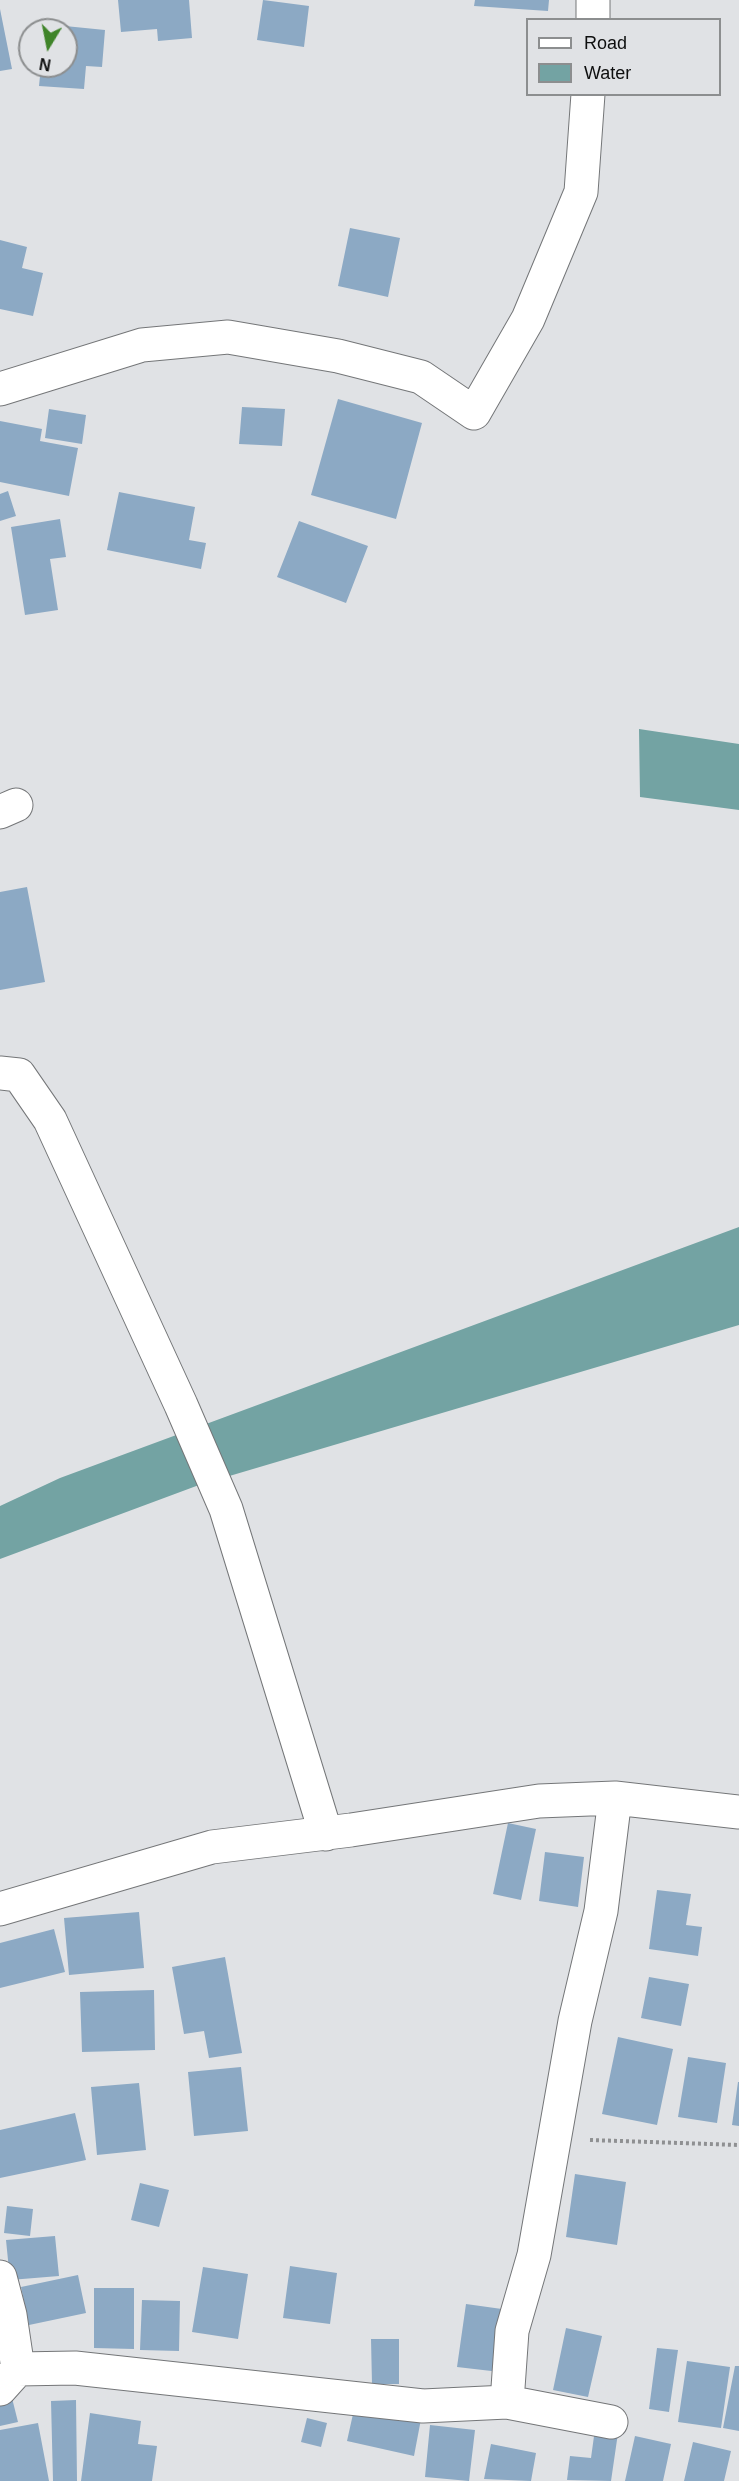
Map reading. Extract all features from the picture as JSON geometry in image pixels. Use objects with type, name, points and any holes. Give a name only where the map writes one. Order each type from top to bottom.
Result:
[{"type":"street","points":[[593,18],[594,0]]},
{"type":"street","points":[[0,389],[142,345],[228,337],[338,357],[420,377],[474,413],[528,319],[581,192],[588,96]]},
{"type":"street","points":[[0,1073],[19,1075],[50,1120],[182,1405],[226,1509],[326,1834]]},
{"type":"street","points":[[507,2402],[512,2331],[534,2255],[575,2021],[601,1911],[615,1798]]},
{"type":"street","points":[[0,1909],[212,1847],[326,1834],[539,1801],[615,1798],[739,1812]]},
{"type":"street","points":[[0,2277],[10,2315],[9,2379],[75,2368],[423,2406],[507,2402],[611,2422]]},
{"type":"path","points":[[553,2138],[739,2145]]},
{"type":"water","points":[[639,729],[739,744],[739,810],[640,797]]},
{"type":"water","points":[[739,1227],[739,1325],[199,1485],[0,1559],[0,1506],[60,1478]]},
{"type":"building","points":[[118,0],[189,0],[192,38],[158,41],[157,29],[121,32]]},
{"type":"building","points":[[263,0],[309,6],[304,47],[257,40]]},
{"type":"building","points":[[475,0],[549,0],[548,11],[474,6]]},
{"type":"building","points":[[0,9],[12,69],[0,71]]},
{"type":"building","points":[[78,27],[105,30],[102,67],[86,66],[84,89],[39,86],[40,78],[78,78]]},
{"type":"building","points":[[350,228],[400,238],[388,297],[338,286]]},
{"type":"building","points":[[0,240],[27,247],[22,268],[43,273],[33,316],[0,309]]},
{"type":"building","points":[[338,399],[422,423],[396,519],[311,495]]},
{"type":"building","points":[[242,407],[285,409],[282,446],[239,444]]},
{"type":"building","points":[[49,409],[86,415],[82,444],[45,438]]},
{"type":"building","points":[[0,421],[42,429],[40,441],[78,448],[69,496],[0,482]]},
{"type":"building","points":[[8,491],[16,516],[0,521],[0,494]]},
{"type":"building","points":[[119,492],[195,507],[189,540],[206,543],[201,569],[107,550]]},
{"type":"building","points":[[60,519],[66,557],[50,559],[58,610],[25,615],[11,527]]},
{"type":"building","points":[[299,521],[368,546],[346,603],[277,577]]},
{"type":"building","points":[[27,887],[45,982],[0,990],[0,892]]},
{"type":"building","points":[[508,1823],[536,1829],[521,1900],[493,1894]]},
{"type":"building","points":[[545,1852],[584,1857],[578,1907],[539,1901]]},
{"type":"building","points":[[657,1890],[691,1894],[686,1925],[702,1927],[698,1956],[649,1949]]},
{"type":"building","points":[[139,1912],[144,1968],[69,1975],[64,1918]]},
{"type":"building","points":[[54,1929],[65,1972],[0,1988],[0,1943]]},
{"type":"building","points":[[225,1957],[242,2053],[209,2058],[204,2031],[184,2034],[172,1967]]},
{"type":"building","points":[[649,1977],[689,1984],[681,2026],[641,2018]]},
{"type":"building","points":[[154,1990],[155,2050],[82,2052],[80,1992]]},
{"type":"building","points":[[618,2037],[673,2049],[657,2125],[602,2114]]},
{"type":"building","points":[[688,2057],[726,2063],[717,2123],[678,2117]]},
{"type":"building","points":[[241,2067],[248,2131],[194,2136],[188,2072]]},
{"type":"building","points":[[739,2082],[739,2126],[732,2125]]},
{"type":"building","points":[[139,2083],[146,2150],[97,2155],[91,2087]]},
{"type":"building","points":[[75,2113],[86,2160],[0,2178],[0,2130]]},
{"type":"building","points":[[575,2174],[626,2182],[617,2245],[566,2237]]},
{"type":"building","points":[[140,2183],[169,2190],[159,2227],[131,2220]]},
{"type":"building","points":[[7,2206],[33,2209],[30,2236],[4,2233]]},
{"type":"building","points":[[55,2236],[59,2276],[10,2280],[6,2240]]},
{"type":"building","points":[[290,2266],[337,2273],[330,2324],[283,2318]]},
{"type":"building","points":[[203,2267],[248,2274],[238,2339],[192,2332]]},
{"type":"building","points":[[78,2275],[86,2313],[29,2325],[21,2287]]},
{"type":"building","points":[[94,2288],[134,2288],[134,2349],[94,2348]]},
{"type":"building","points":[[142,2300],[180,2301],[179,2351],[140,2350]]},
{"type":"building","points":[[466,2304],[509,2310],[500,2372],[457,2367]]},
{"type":"building","points":[[566,2328],[602,2336],[588,2397],[553,2390]]},
{"type":"building","points":[[371,2339],[399,2339],[399,2384],[372,2384]]},
{"type":"building","points":[[657,2348],[678,2350],[669,2412],[649,2409]]},
{"type":"building","points":[[687,2361],[730,2367],[721,2428],[678,2422]]},
{"type":"building","points":[[735,2366],[739,2366],[739,2431],[723,2428]]},
{"type":"building","points":[[12,2398],[18,2422],[0,2426],[0,2401]]},
{"type":"building","points":[[76,2400],[77,2481],[53,2481],[51,2401]]},
{"type":"building","points":[[355,2405],[421,2419],[414,2456],[347,2441]]},
{"type":"building","points":[[90,2413],[141,2421],[138,2444],[157,2446],[152,2481],[81,2481]]},
{"type":"building","points":[[307,2418],[327,2423],[321,2447],[301,2442]]},
{"type":"building","points":[[38,2423],[49,2481],[0,2481],[0,2430]]},
{"type":"building","points":[[430,2425],[475,2430],[469,2481],[425,2477]]},
{"type":"building","points":[[595,2429],[618,2433],[611,2481],[567,2480],[570,2456],[591,2458]]},
{"type":"building","points":[[635,2436],[671,2444],[663,2481],[625,2481]]},
{"type":"building","points":[[693,2442],[731,2451],[724,2481],[684,2481]]},
{"type":"building","points":[[491,2444],[536,2453],[531,2481],[484,2479]]}]
